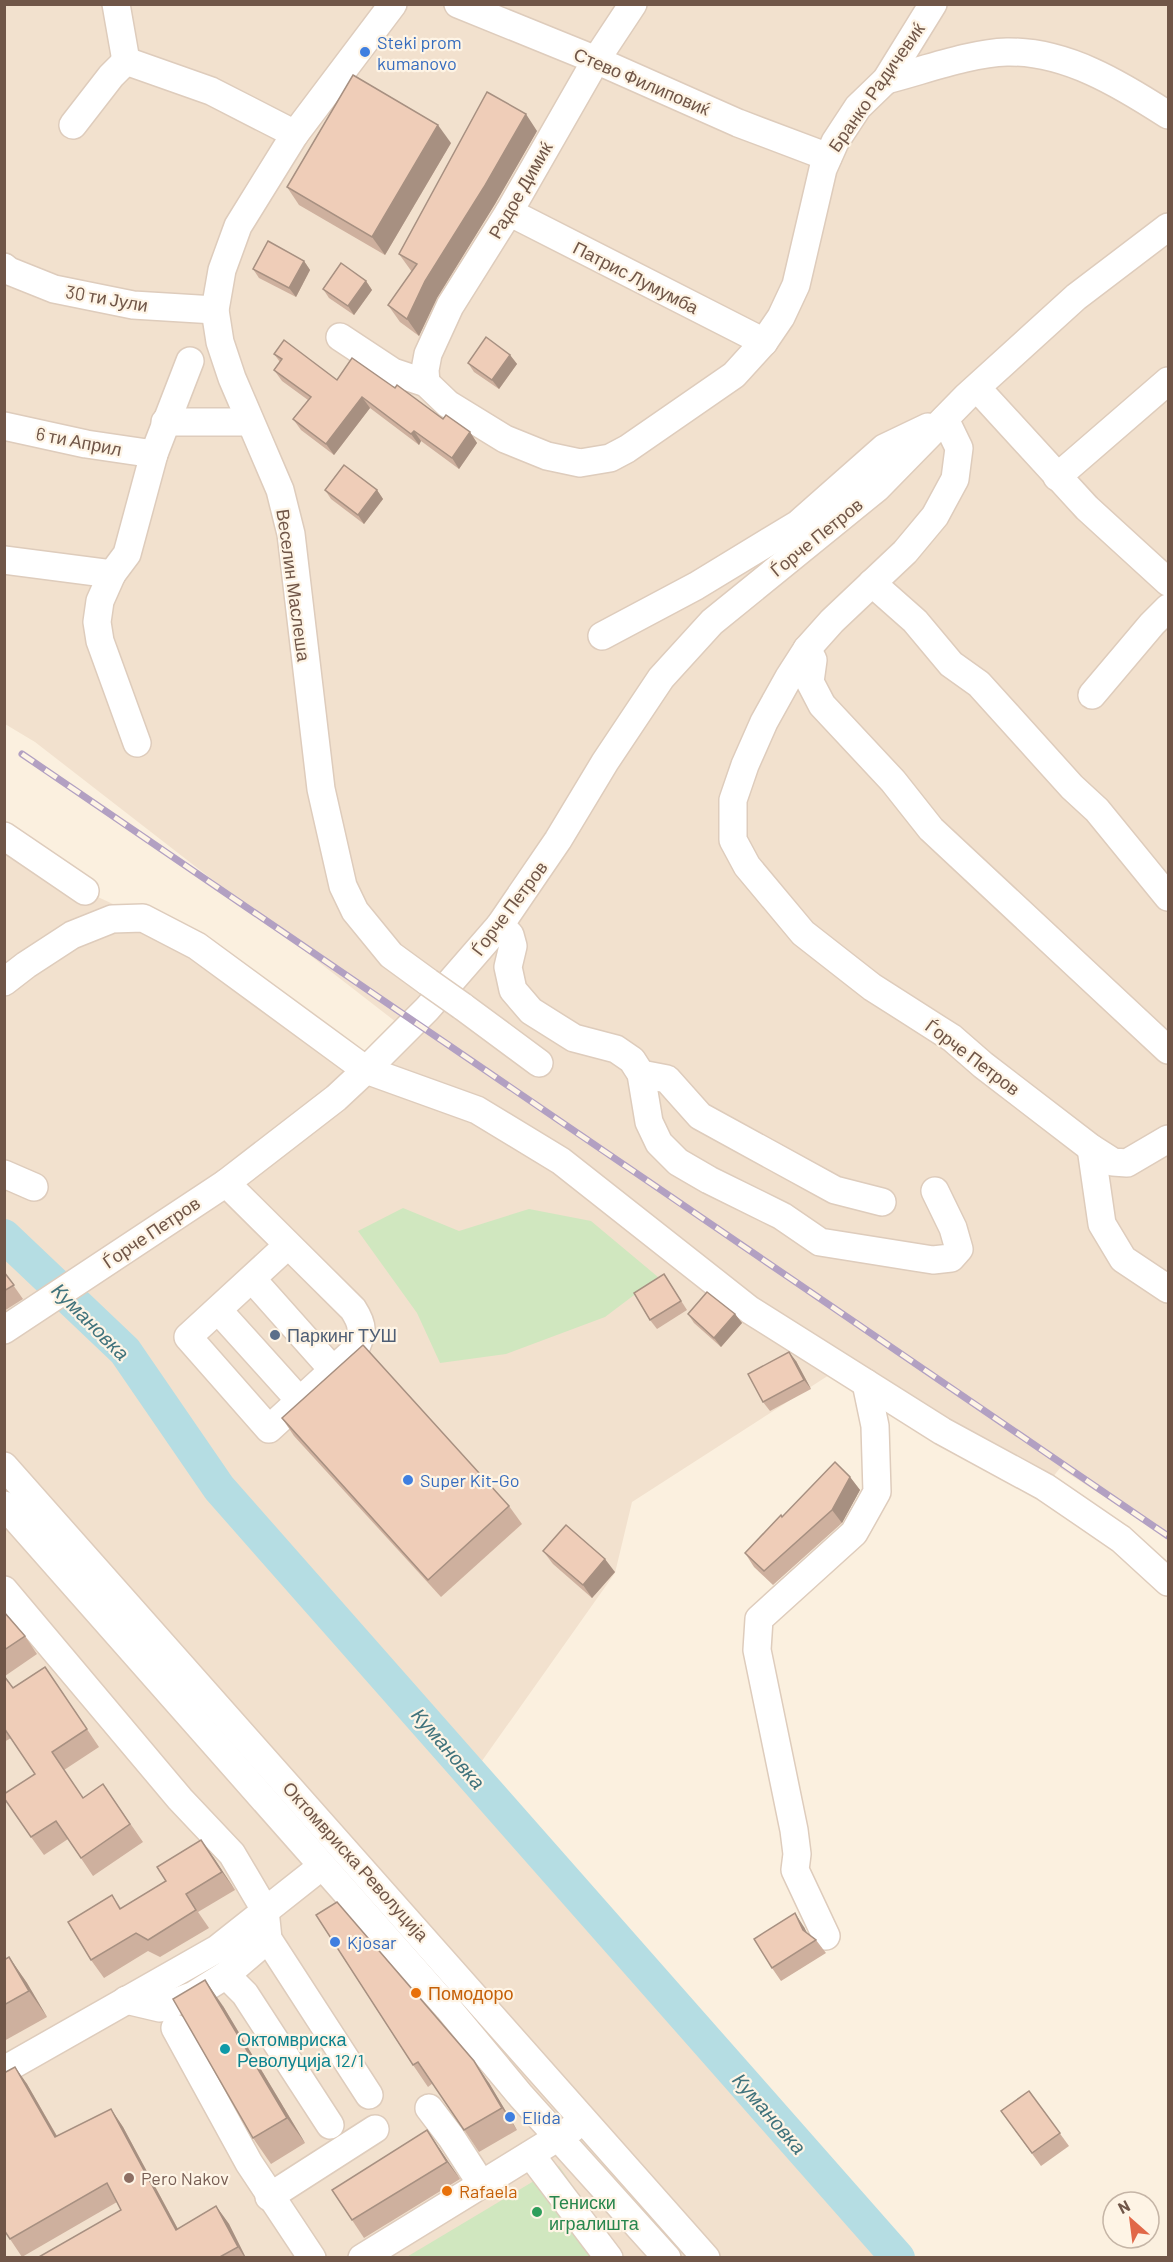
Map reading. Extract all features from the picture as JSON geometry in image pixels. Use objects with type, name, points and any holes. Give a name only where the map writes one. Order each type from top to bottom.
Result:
[{"type":"street","points":[[116,4],[126,61]]},
{"type":"street","name":"Веселин Маслеша","points":[[393,4],[295,134],[238,226],[222,270],[215,310],[220,342],[250,422],[280,490],[291,534],[321,789],[343,886],[355,911],[391,955],[539,1063]]},
{"type":"street","name":"Стево Филиповиќ","points":[[458,4],[596,60],[738,123],[828,157]]},
{"type":"street","name":"Радое Димиќ","points":[[426,383],[425,370],[428,354],[450,306],[509,212],[596,60],[633,4]]},
{"type":"street","name":"Бранко Радичевиќ","points":[[426,383],[448,404],[505,439],[547,456],[580,463],[610,458],[627,449],[734,375],[764,342],[781,317],[796,285],[828,157],[835,142],[858,107],[886,80],[933,4]]},
{"type":"street","points":[[886,80],[971,57],[1005,52],[1038,53],[1070,62],[1098,75],[1168,115]]},
{"type":"street","points":[[73,125],[111,76],[126,61]]},
{"type":"street","points":[[126,61],[211,91],[295,134]]},
{"type":"street","name":"Патрис Лумумба","points":[[509,212],[764,342]]},
{"type":"street","name":"Ѓорче Петров","points":[[4,1330],[226,1183],[336,1098],[366,1070],[427,1009],[500,925],[558,840],[605,762],[661,678],[712,622],[878,488],[977,388],[1076,297],[1168,227]]},
{"type":"street","name":"30 ти Јули","points":[[4,267],[54,289],[133,305],[215,310]]},
{"type":"street","points":[[340,337],[393,372],[426,383]]},
{"type":"street","points":[[137,743],[100,641],[97,622],[100,601],[112,574],[127,554],[154,454],[190,361]]},
{"type":"street","points":[[1057,477],[1168,381]]},
{"type":"street","points":[[977,388],[1087,508],[1168,582]]},
{"type":"street","points":[[602,636],[696,586],[798,524],[884,448],[945,419]]},
{"type":"street","name":"Ѓорче Петров","points":[[945,419],[959,448],[955,479],[936,516],[905,552],[832,621],[807,650],[789,677],[764,722],[745,765],[733,800],[733,840],[747,866],[803,933],[872,987],[952,1038],[983,1065],[1091,1148],[1113,1162],[1127,1163],[1168,1139]]},
{"type":"street","points":[[165,422],[250,422]]},
{"type":"street","name":"6 ти Април","points":[[4,426],[86,444],[154,454]]},
{"type":"street","points":[[4,560],[112,574]]},
{"type":"street","points":[[872,583],[915,621],[951,664],[979,684],[1072,787],[1097,810],[1168,897]]},
{"type":"street","points":[[1092,695],[1168,608]]},
{"type":"street","points":[[807,650],[813,660],[810,682],[822,705],[893,781],[931,829],[1168,1050]]},
{"type":"street","points":[[4,836],[85,891]]},
{"type":"street","points":[[4,982],[72,935],[112,919],[143,918],[197,946],[366,1070],[477,1110],[561,1161],[750,1310],[942,1431],[1045,1487],[1121,1539],[1168,1582]]},
{"type":"street","points":[[500,925],[510,935],[513,946],[508,967],[513,990],[531,1011],[574,1038],[616,1049],[632,1060],[640,1074],[649,1122],[659,1143],[678,1162],[782,1216],[820,1242],[933,1260],[951,1258],[958,1250],[952,1228],[935,1191]]},
{"type":"street","points":[[640,1074],[667,1079],[700,1116],[835,1190],[882,1202]]},
{"type":"street","points":[[1091,1148],[1102,1224],[1123,1259],[1168,1289]]},
{"type":"street","points":[[4,1174],[34,1187]]},
{"type":"street","points":[[226,1183],[353,1309],[361,1322],[361,1337],[355,1350],[269,1429],[188,1337],[287,1246]]},
{"type":"street","points":[[252,1279],[333,1370]]},
{"type":"street","points":[[218,1310],[300,1401]]},
{"type":"street","points":[[826,1935],[795,1870],[794,1830],[757,1650],[759,1619],[854,1533],[877,1492],[875,1426],[866,1383]]},
{"type":"street","name":"Октомвриска Револуција","points":[[4,1466],[471,1990],[706,2258]]},
{"type":"street","name":"Октомвриска Револуција","points":[[4,1505],[448,2008],[521,2097],[666,2258]]},
{"type":"street","points":[[4,1590],[180,1799],[232,1854],[265,1910],[268,1939],[369,2096]]},
{"type":"street","name":"Октомвриска Револуција","points":[[4,2070],[217,1949],[322,1866]]},
{"type":"street","points":[[126,2000],[160,2008],[194,1995],[226,1975],[268,1939]]},
{"type":"street","points":[[226,1975],[245,1994],[330,2125]]},
{"type":"street","points":[[175,2028],[269,2197],[312,2258]]},
{"type":"street","points":[[429,2108],[452,2137],[482,2185]]},
{"type":"street","points":[[362,2258],[584,2121]]},
{"type":"street","points":[[269,2197],[375,2129]]},
{"type":"street","points":[[531,2155],[609,2258]]},
{"type":"shaded area","points":[[5,5],[1168,5],[1168,1538],[1060,1468],[1045,1487],[840,1368],[632,1502],[615,1573],[472,1775],[898,2257],[5,2257],[5,836],[85,891],[143,918],[365,1070],[396,1022],[35,742],[5,724]]},
{"type":"green space","points":[[403,1208],[459,1231],[529,1209],[591,1221],[658,1277],[605,1317],[506,1354],[440,1363],[417,1313],[358,1231]]},
{"type":"green space","name":"Тениски игралишта","points":[[559,2166],[622,2257],[405,2258]]},
{"type":"building","points":[[353,75],[438,125],[372,237],[287,187]]},
{"type":"building","points":[[487,92],[526,114],[484,187],[425,281],[407,319],[388,305],[417,264],[399,254]]},
{"type":"building","points":[[268,241],[304,261],[289,288],[253,269]]},
{"type":"building","points":[[341,263],[366,281],[348,306],[323,289]]},
{"type":"building","points":[[486,337],[510,355],[492,380],[468,363]]},
{"type":"building","points":[[284,340],[337,380],[352,358],[395,388],[397,385],[443,419],[446,415],[470,432],[452,458],[414,431],[411,434],[362,397],[326,444],[293,419],[311,397],[274,370],[282,359],[274,354]]},
{"type":"building","points":[[344,465],[377,490],[358,515],[325,490]]},
{"type":"building","points":[[4,1272],[14,1285],[4,1291]]},
{"type":"building","points":[[664,1274],[681,1301],[650,1320],[634,1293]]},
{"type":"building","points":[[707,1292],[735,1314],[714,1338],[688,1314]]},
{"type":"building","name":"Super Kit-Go","points":[[363,1345],[509,1506],[428,1580],[282,1418]]},
{"type":"building","points":[[789,1352],[804,1380],[763,1402],[748,1374]]},
{"type":"building","points":[[835,1462],[850,1477],[832,1510],[764,1571],[745,1553]]},
{"type":"building","points":[[566,1525],[605,1559],[583,1585],[543,1551]]},
{"type":"building","points":[[4,1612],[25,1636],[4,1650]]},
{"type":"building","points":[[45,1667],[87,1729],[52,1752],[83,1798],[103,1784],[130,1824],[81,1858],[56,1821],[31,1837],[4,1798],[4,1794],[35,1774],[4,1728],[4,1676],[13,1688]]},
{"type":"building","points":[[201,1840],[222,1872],[186,1894],[196,1910],[148,1940],[136,1933],[91,1960],[68,1922],[112,1895],[120,1909],[166,1881],[157,1867]]},
{"type":"building","points":[[337,1902],[474,2061],[502,2108],[464,2130],[418,2062],[413,2065],[316,1915]]},
{"type":"building","points":[[795,1913],[803,1930],[816,1940],[772,1968],[754,1939]]},
{"type":"building","points":[[9,1957],[29,1991],[4,2005],[4,1960]]},
{"type":"building","points":[[205,1980],[287,2118],[253,2138],[173,1999]]},
{"type":"building","points":[[15,2067],[55,2137],[111,2109],[176,2230],[216,2206],[238,2247],[218,2258],[37,2258],[121,2210],[107,2183],[10,2239],[4,2230],[4,2073]]},
{"type":"building","points":[[1029,2091],[1060,2133],[1032,2153],[1001,2111]]},
{"type":"building","points":[[427,2130],[447,2162],[352,2220],[332,2190]]},
{"type":"waterway","name":"Кумановка","points":[[4,1236],[125,1351],[219,1488],[898,2258]]},
{"type":"railway","points":[[22,754],[1168,1536]]},
{"type":"place","name":"Steki prom kumanovo","points":[[365,52]]},
{"type":"place","name":"Паркинг ТУШ","points":[[275,1335]]},
{"type":"place","name":"Super Kit-Go","points":[[408,1480]]},
{"type":"place","name":"Kjosar","points":[[335,1942]]},
{"type":"place","name":"Помодоро","points":[[416,1993]]},
{"type":"place","name":"Октомвриска Револуција 12/1","points":[[225,2049]]},
{"type":"place","name":"Elida","points":[[510,2117]]},
{"type":"place","name":"Pero Nakov","points":[[129,2178]]},
{"type":"place","name":"Rafaela","points":[[447,2191]]},
{"type":"place","name":"Тениски игралишта","points":[[537,2212]]}]
